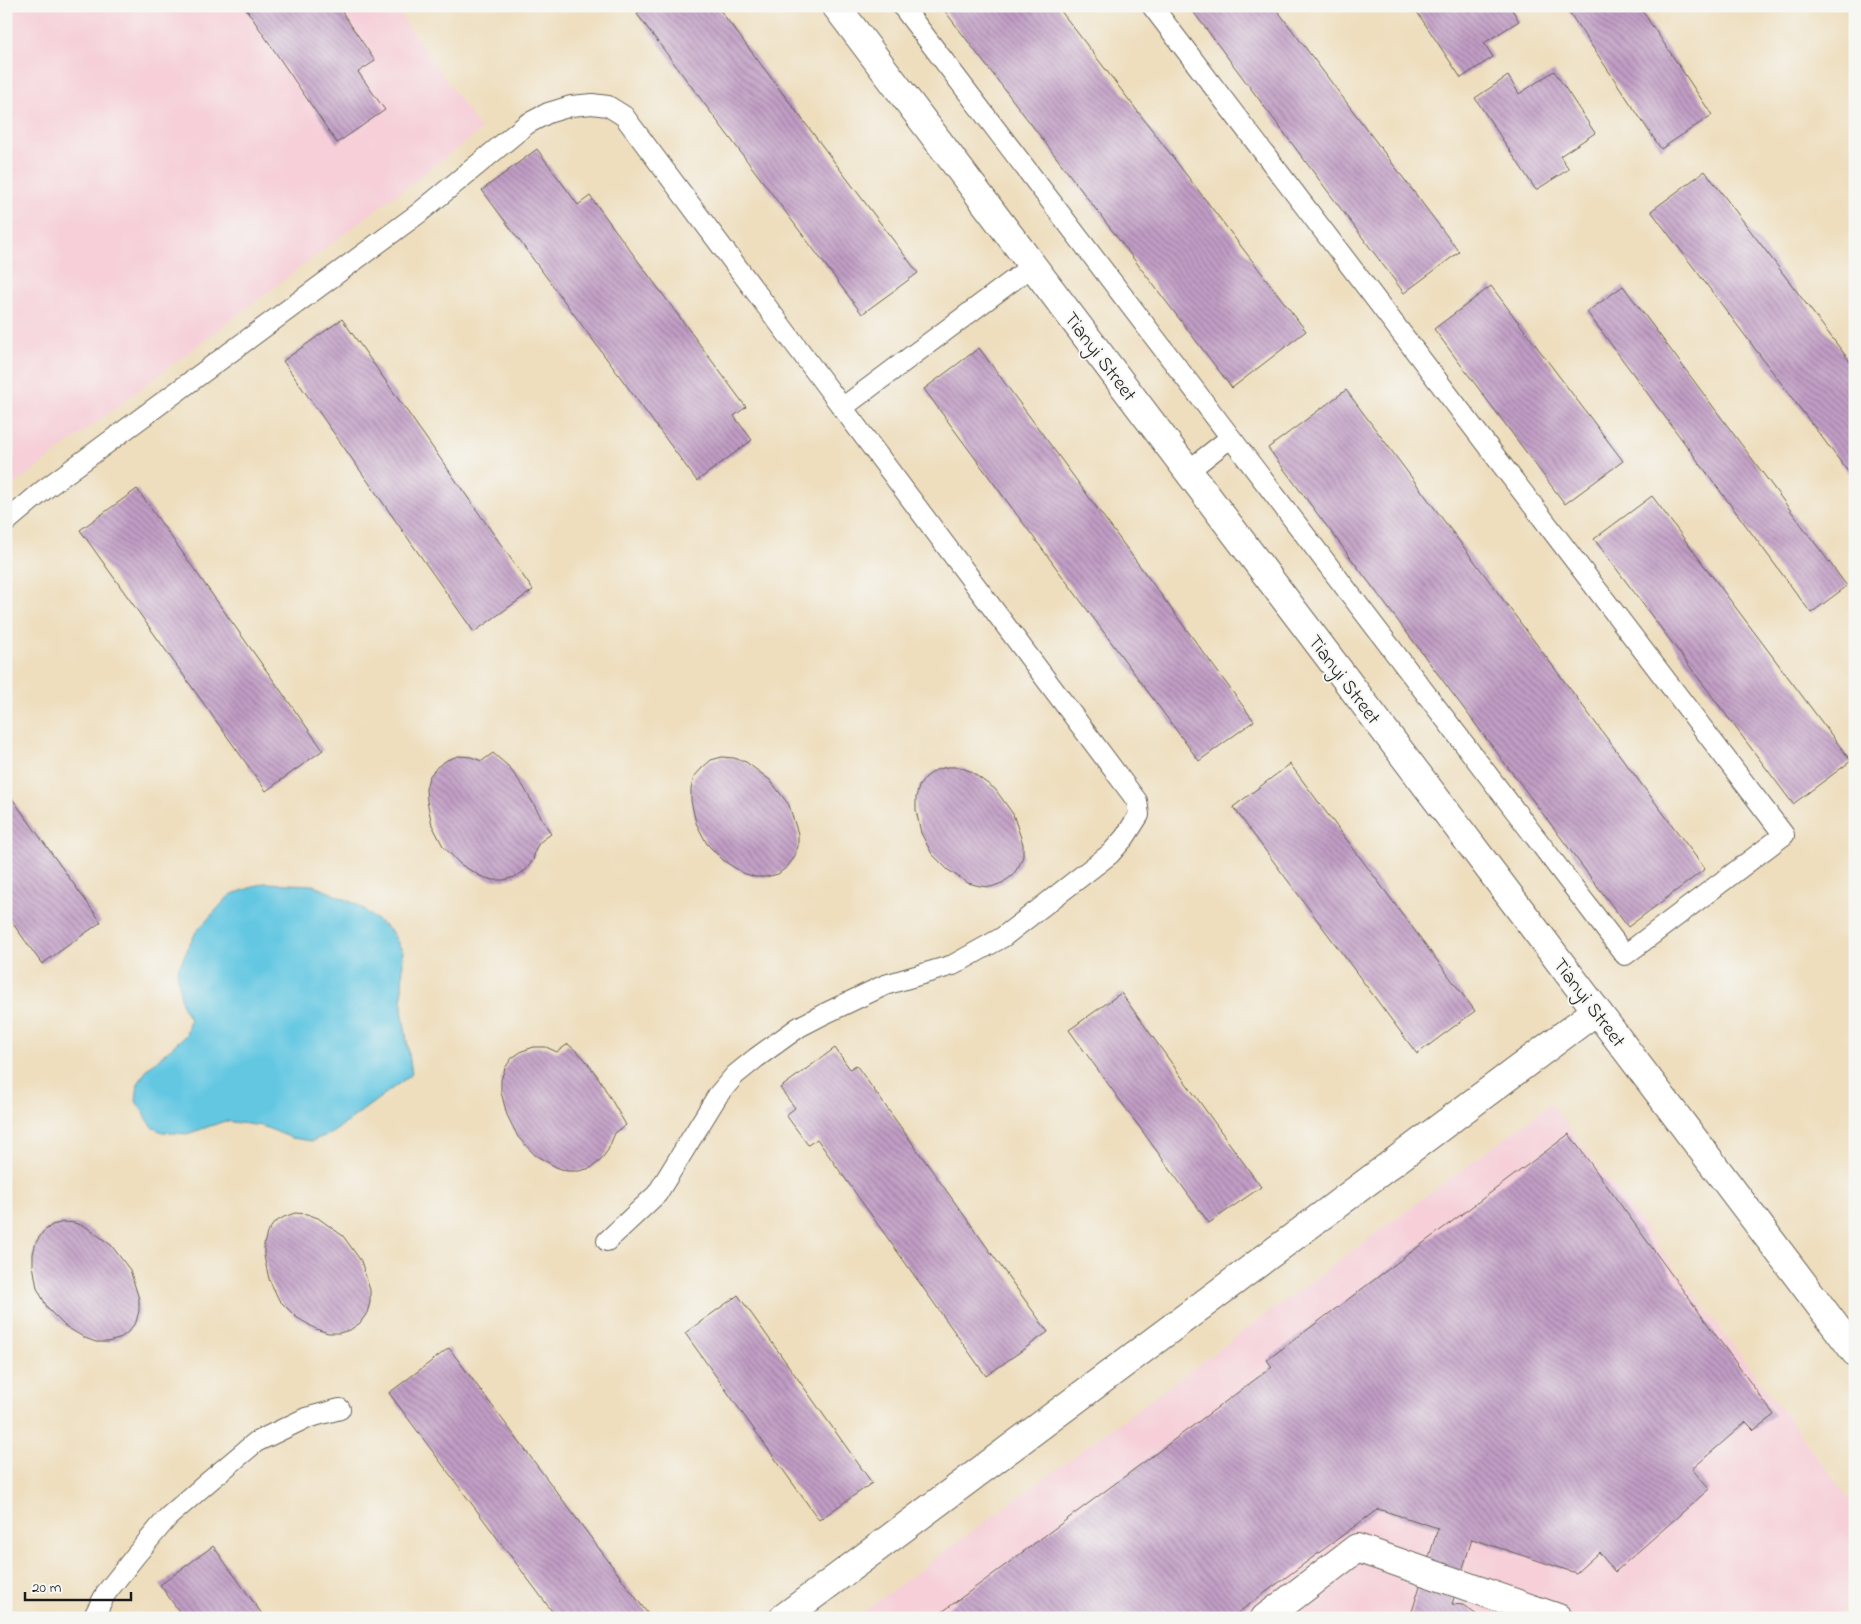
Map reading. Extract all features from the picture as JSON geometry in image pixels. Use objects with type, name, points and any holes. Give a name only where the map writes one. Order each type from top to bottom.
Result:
[{"type":"street","name":"Tianyi Street","points":[[836,6],[1855,1352]]},
{"type":"street","points":[[783,1618],[1596,1011]]},
{"type":"street","points":[[1265,1618],[1357,1548],[1558,1618]]},
{"type":"lane","points":[[902,6],[1625,955],[1784,834],[1152,6]]},
{"type":"lane","points":[[6,522],[45,489],[419,213],[527,124],[548,113],[571,106],[592,104],[608,106],[624,116],[1137,801],[1139,816],[1125,837],[1110,854],[1003,937],[953,965],[886,985],[824,1014],[799,1027],[756,1058],[736,1075],[718,1095],[657,1194],[607,1241]]},
{"type":"lane","points":[[842,408],[1032,266]]},
{"type":"lane","points":[[1188,471],[1230,438]]},
{"type":"lane","points":[[93,1618],[106,1593],[168,1517],[256,1442],[306,1418],[340,1409]]},
{"type":"shaded area","points":[[6,6],[394,6],[481,130],[6,491]]},
{"type":"shaded area","points":[[1551,1104],[1855,1507],[1855,1598],[1834,1618],[855,1618]]},
{"type":"water","points":[[264,883],[313,885],[358,905],[392,932],[403,952],[402,1009],[412,1074],[332,1133],[312,1141],[292,1138],[262,1126],[225,1121],[187,1134],[163,1132],[153,1128],[136,1101],[138,1084],[148,1068],[186,1035],[190,1019],[182,1005],[177,971],[196,932],[230,895]]},
{"type":"building","points":[[244,6],[338,6],[375,61],[358,72],[385,110],[337,143]]},
{"type":"building","points":[[648,6],[717,6],[918,273],[862,314],[637,14]]},
{"type":"building","points":[[941,6],[1057,6],[1306,331],[1232,388]]},
{"type":"building","points":[[1189,6],[1274,6],[1459,252],[1404,293]]},
{"type":"building","points":[[1413,6],[1510,6],[1519,21],[1484,43],[1493,57],[1461,78]]},
{"type":"building","points":[[1565,6],[1639,6],[1712,115],[1661,149]]},
{"type":"building","points":[[1554,71],[1595,133],[1560,156],[1569,169],[1536,190],[1475,98],[1508,76],[1519,94]]},
{"type":"building","points":[[537,149],[578,205],[590,196],[746,407],[734,416],[752,440],[697,481],[482,190]]},
{"type":"building","points":[[1705,171],[1855,368],[1855,481],[1651,211]]},
{"type":"building","points":[[1491,286],[1623,461],[1565,504],[1434,329]]},
{"type":"building","points":[[1623,286],[1847,586],[1811,613],[1587,312]]},
{"type":"building","points":[[342,319],[533,590],[474,632],[283,361]]},
{"type":"building","points":[[979,348],[1254,721],[1199,761],[924,389]]},
{"type":"building","points":[[1346,390],[1705,869],[1628,927],[1268,448]]},
{"type":"building","points":[[137,489],[323,750],[266,791],[80,530]]},
{"type":"building","points":[[1652,496],[1851,761],[1793,804],[1594,539]]},
{"type":"building","points":[[493,753],[508,766],[523,786],[551,834],[540,842],[536,848],[533,860],[526,870],[515,877],[504,880],[492,880],[480,876],[460,864],[443,846],[432,825],[427,801],[426,789],[429,777],[437,767],[447,760],[458,756],[471,757],[482,761]]},
{"type":"building","points":[[722,757],[746,762],[770,780],[789,805],[798,834],[798,846],[794,858],[778,874],[755,877],[743,873],[724,861],[707,844],[696,823],[691,801],[694,777],[711,760]]},
{"type":"building","points":[[1290,764],[1475,1011],[1417,1054],[1233,807]]},
{"type":"building","points":[[947,767],[959,767],[970,771],[995,789],[1013,814],[1023,844],[1023,856],[1012,876],[1002,883],[991,887],[968,883],[948,870],[932,854],[921,833],[916,810],[919,786],[926,777],[936,770]]},
{"type":"building","points":[[6,790],[101,922],[42,964],[6,914]]},
{"type":"building","points":[[1121,993],[1261,1187],[1209,1223],[1069,1030]]},
{"type":"building","points":[[568,1044],[583,1057],[598,1077],[626,1125],[615,1133],[608,1150],[601,1160],[591,1168],[579,1171],[567,1171],[556,1167],[535,1155],[518,1137],[507,1115],[501,1092],[501,1080],[505,1068],[512,1058],[522,1051],[534,1047],[546,1047],[557,1052]]},
{"type":"building","points":[[835,1048],[850,1069],[856,1065],[1048,1332],[986,1376],[817,1139],[808,1145],[786,1115],[795,1108],[780,1088]]},
{"type":"building","points":[[1569,1134],[1774,1415],[1754,1430],[1746,1422],[1692,1469],[1709,1489],[1615,1572],[1599,1552],[1576,1573],[1472,1539],[1452,1604],[1463,1605],[1481,1618],[1410,1618],[1438,1528],[1378,1509],[1231,1618],[934,1618],[1272,1367],[1267,1360]]},
{"type":"building","points":[[295,1213],[307,1214],[318,1218],[343,1236],[361,1261],[370,1290],[370,1302],[367,1313],[360,1323],[350,1330],[328,1333],[316,1329],[296,1317],[279,1300],[269,1279],[264,1256],[264,1244],[267,1233],[274,1223]]},
{"type":"building","points":[[64,1222],[86,1227],[111,1245],[130,1270],[139,1299],[139,1311],[136,1322],[119,1339],[108,1342],[96,1342],[65,1326],[48,1309],[37,1288],[33,1265],[36,1242],[43,1232],[52,1225]]},
{"type":"building","points":[[738,1295],[872,1483],[819,1520],[685,1333]]},
{"type":"building","points":[[449,1348],[651,1618],[557,1618],[389,1393]]},
{"type":"building","points":[[213,1546],[265,1618],[184,1618],[160,1585]]}]
